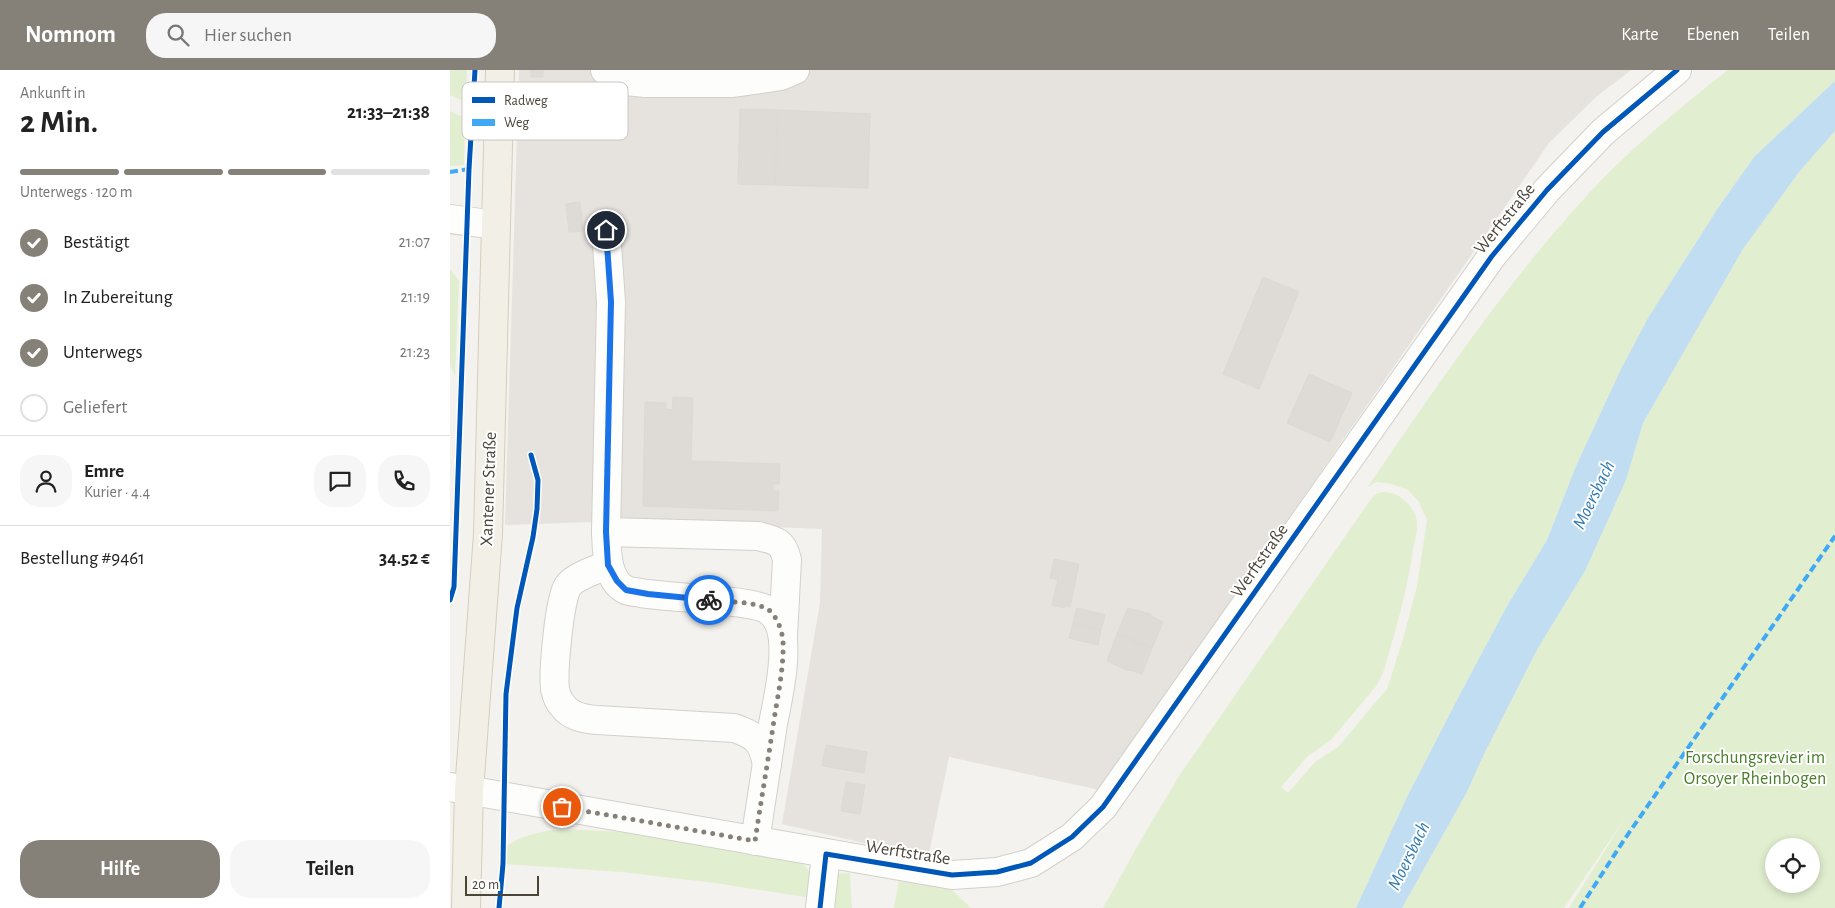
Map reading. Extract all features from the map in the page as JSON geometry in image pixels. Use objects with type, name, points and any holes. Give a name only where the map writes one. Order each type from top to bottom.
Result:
[{"type":"main road","name":"Xantener Straße","points":[[466,908],[459,789],[488,534],[498,140]]},
{"type":"street","points":[[605,70],[617,80],[733,83],[782,76],[795,70]]},
{"type":"street","name":"Werftstraße","points":[[459,789],[952,875],[997,872],[1032,863],[1072,837],[1103,807],[1492,256],[1547,190],[1597,138],[1677,70]]},
{"type":"street","points":[[450,219],[496,225]]},
{"type":"street","points":[[606,230],[611,302],[606,532],[608,565],[617,581],[626,590],[683,598],[744,603],[763,607],[770,611],[775,618],[780,627],[783,640]]},
{"type":"street","points":[[606,532],[758,536],[777,541],[785,550],[787,560],[782,672],[755,841]]},
{"type":"street","points":[[608,565],[583,576],[568,586],[562,604],[555,691],[563,707],[579,718],[734,728],[749,733],[756,739],[762,746],[767,765]]},
{"type":"street","points":[[820,908],[826,854]]},
{"type":"shaded area","points":[[519,70],[1631,70],[1596,97],[1549,143],[1100,790],[949,757],[928,858],[782,824],[820,603],[822,529],[621,521],[505,525],[517,140],[628,140],[628,82],[519,82]]},
{"type":"green space","points":[[450,70],[467,70],[467,82],[462,82],[462,100],[450,95]]},
{"type":"green space","points":[[1728,70],[1835,70],[1835,81],[1754,157],[1718,208],[1648,318],[1621,369],[1576,466],[1547,540],[1507,606],[1458,698],[1407,797],[1356,908],[1103,908],[1179,776],[1371,499],[1377,493],[1385,492],[1400,497],[1409,504],[1415,513],[1417,526],[1404,597],[1383,673],[1377,685],[1331,740],[1308,756],[1281,787],[1288,793],[1315,762],[1338,747],[1387,689],[1417,586],[1427,520],[1419,502],[1408,490],[1392,484],[1376,482],[1367,488],[1491,312],[1572,212],[1647,137]]},
{"type":"green space","points":[[450,111],[462,117],[462,140],[465,140],[464,165],[450,166]]},
{"type":"green space","name":"Forschungsrevier im Orsoyer Rheinbogen","points":[[1835,131],[1835,908],[1569,908],[1627,815],[1564,908],[1402,908],[1467,792],[1484,754],[1538,648],[1585,571],[1626,480],[1643,423],[1743,249],[1799,172]]},
{"type":"green space","points":[[450,269],[459,281],[455,375],[450,365]]},
{"type":"green space","points":[[553,830],[641,833],[792,858],[805,866],[810,874],[811,898],[715,883],[622,872],[506,864],[507,846],[523,837]]},
{"type":"green space","points":[[850,873],[852,908],[825,908],[836,875]]},
{"type":"green space","points":[[899,881],[951,889],[971,908],[894,908]]},
{"type":"water","name":"Moersbach","points":[[1835,81],[1835,131],[1799,172],[1743,249],[1643,423],[1626,480],[1585,571],[1538,648],[1484,754],[1467,792],[1402,908],[1356,908],[1407,797],[1458,698],[1507,606],[1547,540],[1576,466],[1621,369],[1648,318],[1718,208],[1754,157]]},
{"type":"building","points":[[531,70],[543,70],[543,77],[531,77]]},
{"type":"building","points":[[740,109],[778,110],[775,185],[738,184]]},
{"type":"building","points":[[778,110],[870,114],[868,188],[775,185]]},
{"type":"building","points":[[580,202],[583,231],[569,232],[566,204]]},
{"type":"building","points":[[1263,277],[1299,292],[1259,389],[1223,374]]},
{"type":"building","points":[[1309,374],[1352,393],[1330,442],[1287,423]]},
{"type":"building","points":[[673,397],[693,398],[691,461],[780,464],[779,484],[773,484],[773,491],[779,491],[778,511],[643,506],[645,402],[666,403],[666,409],[672,410]]},
{"type":"building","points":[[1054,559],[1079,564],[1070,607],[1065,605],[1064,608],[1052,605],[1058,579],[1050,578]]},
{"type":"building","points":[[1077,608],[1105,615],[1101,630],[1073,623]]},
{"type":"building","points":[[1128,608],[1151,614],[1151,616],[1163,622],[1152,648],[1117,634]]},
{"type":"building","points":[[1073,623],[1101,630],[1098,645],[1069,638]]},
{"type":"building","points":[[1117,634],[1152,648],[1142,674],[1129,671],[1107,661]]},
{"type":"building","points":[[826,745],[867,752],[864,773],[822,766]]},
{"type":"building","points":[[846,782],[865,785],[860,814],[841,811]]},
{"type":"marked path","points":[[450,172],[469,169]]},
{"type":"marked path","points":[[1580,908],[1624,840],[1835,536]]},
{"type":"cycle path","points":[[474,82],[475,70]]},
{"type":"cycle path","points":[[820,908],[826,854],[952,875],[997,872],[1031,863],[1072,837],[1103,807],[1492,256],[1547,190],[1603,132],[1677,70]]},
{"type":"cycle path","points":[[450,600],[454,587],[471,140]]},
{"type":"cycle path","points":[[499,908],[503,864],[506,694],[517,608],[533,537],[537,509],[538,480],[531,455]]},
{"type":"way so far","points":[[562,807],[755,841],[782,672],[783,640],[780,627],[775,618],[770,611],[763,607],[744,603],[709,600]]},
{"type":"route","points":[[606,230],[611,302],[606,532],[608,565],[617,581],[626,590],[709,600]]}]
